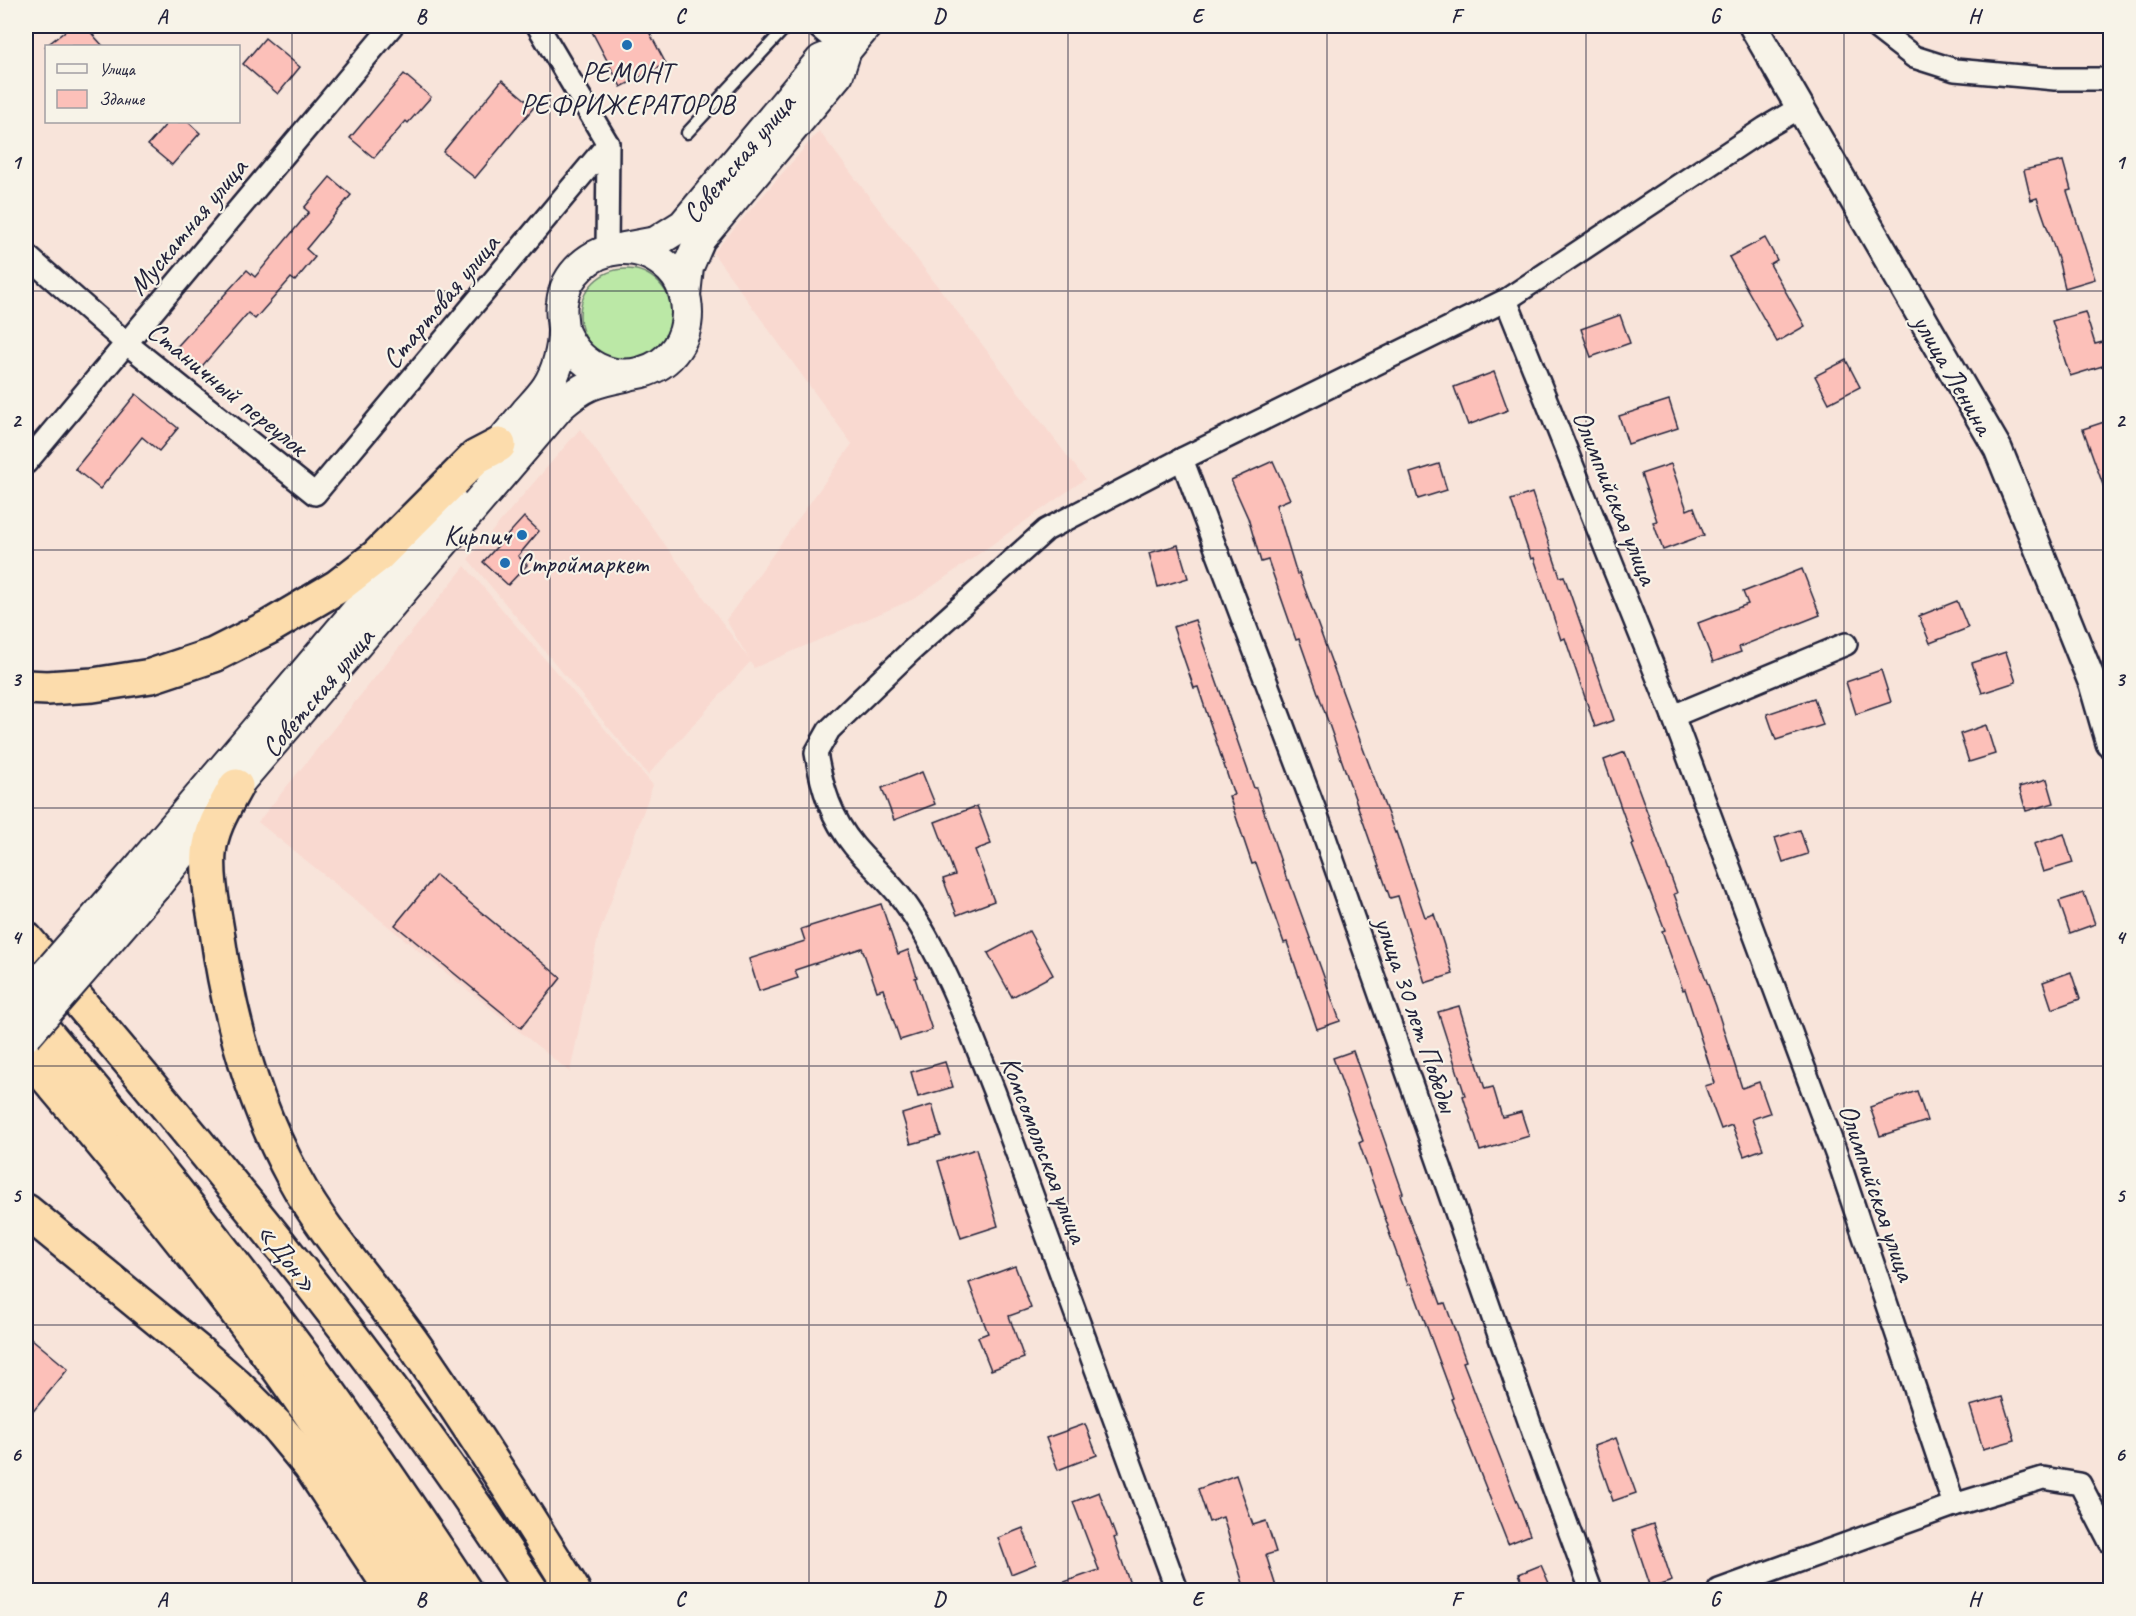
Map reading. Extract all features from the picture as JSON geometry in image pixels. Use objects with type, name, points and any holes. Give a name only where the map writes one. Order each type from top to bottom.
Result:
[{"type":"highway","points":[[26,687],[93,685],[151,676],[223,651],[337,587],[377,556],[476,457],[499,445]]},
{"type":"highway","points":[[236,786],[216,823],[209,853],[211,894],[223,976],[243,1056],[265,1120],[294,1179],[451,1399],[573,1590]]},
{"type":"highway","name":"«Дон»","points":[[26,939],[179,1118],[284,1250],[385,1382],[488,1524],[531,1590]]},
{"type":"highway","name":"«Дон»","points":[[26,1009],[183,1199],[297,1347],[464,1590]]},
{"type":"highway","points":[[26,1053],[191,1255],[267,1353],[337,1452],[429,1590]]},
{"type":"highway","points":[[26,1211],[236,1384],[268,1417],[310,1466],[392,1590]]},
{"type":"main road","name":"Советская улица","points":[[685,295],[688,267],[700,239],[838,74],[846,50],[866,26]]},
{"type":"main road","name":"Советская улица","points":[[614,250],[656,242],[683,225],[821,60],[846,50]]},
{"type":"main road","points":[[614,250],[648,254],[661,261],[680,282],[685,295],[686,323],[683,336],[676,348],[655,367],[628,375],[607,372],[588,363],[573,348],[563,330],[562,302],[569,282],[582,265],[594,256],[614,250]]},
{"type":"main road","name":"Советская улица","points":[[26,1036],[148,875],[548,386],[560,357],[563,330]]},
{"type":"main road","name":"Советская улица","points":[[26,998],[236,786],[560,406],[578,390],[593,383],[628,375]]},
{"type":"street","name":"Мускатная улица","points":[[26,463],[392,26]]},
{"type":"street","points":[[538,26],[608,144],[614,250]]},
{"type":"street","points":[[817,26],[846,50]]},
{"type":"street","name":"улица Ленина","points":[[1753,26],[1998,449],[2093,684],[2110,743]]},
{"type":"street","points":[[1874,26],[1914,57],[1955,70],[2055,79],[2110,79]]},
{"type":"street","points":[[1182,459],[1506,300],[1765,128],[1801,107]]},
{"type":"street","name":"Стартовая улица","points":[[315,494],[608,144]]},
{"type":"street","name":"Станичный переулок","points":[[26,255],[126,343],[315,494]]},
{"type":"street","name":"Олимпийская улица","points":[[1506,300],[1673,716],[1837,1156],[1954,1505]]},
{"type":"street","name":"Комсомольская улица","points":[[1177,1590],[994,1091],[968,1027],[932,948],[903,900],[853,844],[827,802],[816,753],[830,730],[911,651],[1046,530],[1182,459]]},
{"type":"street","name":"улица 30 лет Победы","points":[[1182,459],[1322,828],[1530,1424],[1591,1590]]},
{"type":"street","points":[[1673,716],[1846,644]]},
{"type":"street","points":[[1719,1590],[1954,1505],[2043,1478],[2080,1484],[2110,1542]]},
{"type":"lane","points":[[687,133],[787,26]]},
{"type":"shaded area","points":[[819,131],[1085,479],[916,598],[754,668],[750,662],[648,775],[468,559],[580,429],[749,659],[726,620],[852,444],[713,253]]},
{"type":"shaded area","points":[[465,566],[653,785],[598,937],[570,1072],[258,822]]},
{"type":"green space","points":[[626,269],[644,272],[659,282],[669,297],[672,315],[669,333],[659,348],[644,358],[626,361],[608,358],[593,348],[583,333],[580,315],[583,297],[593,282],[608,272]]},
{"type":"building","points":[[72,26],[85,26],[102,45],[47,45]]},
{"type":"building","name":"РЕМОНТ РЕФРИЖЕРАТОРОВ","points":[[589,26],[646,26],[666,64],[621,87]]},
{"type":"building","points":[[265,38],[300,67],[278,94],[243,64]]},
{"type":"building","points":[[404,74],[431,97],[408,123],[406,121],[374,158],[350,138]]},
{"type":"building","points":[[502,80],[534,107],[475,178],[443,152]]},
{"type":"building","points":[[167,123],[189,123],[200,133],[172,165],[148,145]]},
{"type":"building","points":[[2063,161],[2071,190],[2067,191],[2095,279],[2065,288],[2058,259],[2037,198],[2031,200],[2024,170]]},
{"type":"building","points":[[330,177],[351,195],[306,249],[315,257],[295,281],[291,278],[255,319],[248,313],[197,372],[173,351],[247,270],[255,277],[309,212],[304,208]]},
{"type":"building","points":[[1765,238],[1777,260],[1770,264],[1805,326],[1777,342],[1729,257]]},
{"type":"building","points":[[2085,312],[2095,344],[2103,342],[2109,364],[2070,376],[2052,321]]},
{"type":"building","points":[[1620,315],[1630,343],[1591,357],[1581,329]]},
{"type":"building","points":[[1846,360],[1860,387],[1829,403],[1815,376]]},
{"type":"building","points":[[1494,372],[1508,410],[1468,425],[1454,387]]},
{"type":"building","points":[[136,394],[178,428],[159,451],[142,437],[100,489],[75,469]]},
{"type":"building","points":[[1669,400],[1678,428],[1628,444],[1619,416]]},
{"type":"building","points":[[2110,420],[2110,495],[2107,496],[2083,429]]},
{"type":"building","points":[[1273,461],[1290,499],[1276,505],[1297,574],[1299,573],[1396,832],[1425,917],[1434,914],[1453,974],[1425,983],[1398,896],[1390,898],[1299,639],[1296,640],[1268,560],[1261,562],[1248,518],[1231,480]]},
{"type":"building","points":[[1439,464],[1447,490],[1418,499],[1410,473]]},
{"type":"building","points":[[1671,464],[1687,510],[1694,507],[1704,535],[1663,550],[1653,522],[1657,521],[1641,474]]},
{"type":"building","points":[[1532,493],[1560,577],[1564,576],[1614,720],[1595,727],[1565,638],[1561,640],[1534,558],[1531,559],[1511,500]]},
{"type":"building","points":[[524,517],[539,531],[518,556],[527,565],[508,585],[483,562]]},
{"type":"building","points":[[1178,545],[1188,578],[1158,587],[1149,553]]},
{"type":"building","points":[[1802,569],[1820,615],[1739,647],[1741,652],[1713,662],[1698,623],[1748,604],[1743,592]]},
{"type":"building","points":[[1957,601],[1968,628],[1930,643],[1919,616]]},
{"type":"building","points":[[1195,620],[1287,880],[1289,880],[1340,1021],[1317,1029],[1287,942],[1284,943],[1256,863],[1252,864],[1229,796],[1234,795],[1198,687],[1194,688],[1173,627]]},
{"type":"building","points":[[2006,652],[2016,682],[1982,693],[1972,663]]},
{"type":"building","points":[[1881,670],[1891,702],[1856,714],[1846,682]]},
{"type":"building","points":[[1814,698],[1823,725],[1776,740],[1767,714]]},
{"type":"building","points":[[1986,725],[1995,754],[1969,762],[1960,734]]},
{"type":"building","points":[[1625,752],[1677,893],[1674,894],[1716,1006],[1742,1088],[1759,1082],[1770,1113],[1752,1119],[1763,1149],[1744,1156],[1732,1125],[1721,1129],[1705,1086],[1715,1083],[1685,989],[1683,990],[1662,931],[1665,930],[1632,845],[1634,844],[1604,760]]},
{"type":"building","points":[[922,772],[935,804],[894,820],[882,788]]},
{"type":"building","points":[[2047,779],[2054,803],[2026,811],[2019,787]]},
{"type":"building","points":[[977,806],[991,844],[975,850],[994,901],[957,915],[943,879],[955,875],[935,822]]},
{"type":"building","points":[[1800,830],[1808,854],[1783,862],[1775,838]]},
{"type":"building","points":[[2064,834],[2073,863],[2043,872],[2034,844]]},
{"type":"building","points":[[436,875],[561,978],[521,1028],[395,925]]},
{"type":"building","points":[[2084,893],[2095,924],[2070,933],[2059,901]]},
{"type":"building","points":[[881,904],[898,954],[908,950],[932,1030],[900,1040],[883,989],[877,991],[862,948],[795,970],[798,978],[759,991],[749,959],[805,941],[801,929]]},
{"type":"building","points":[[1029,931],[1053,975],[1012,997],[988,953]]},
{"type":"building","points":[[2071,972],[2080,999],[2052,1009],[2043,982]]},
{"type":"building","points":[[1459,1006],[1485,1089],[1493,1087],[1502,1117],[1521,1112],[1529,1136],[1480,1151],[1463,1096],[1465,1095],[1438,1012]]},
{"type":"building","points":[[1353,1051],[1403,1193],[1400,1194],[1441,1304],[1445,1303],[1466,1361],[1463,1362],[1530,1535],[1508,1544],[1451,1399],[1453,1398],[1411,1284],[1408,1285],[1359,1143],[1363,1141],[1333,1058]]},
{"type":"building","points":[[945,1062],[953,1087],[918,1097],[911,1072]]},
{"type":"building","points":[[1917,1091],[1927,1121],[1880,1136],[1870,1107]]},
{"type":"building","points":[[932,1105],[941,1136],[911,1144],[902,1114]]},
{"type":"building","points":[[976,1149],[998,1226],[961,1238],[938,1161]]},
{"type":"building","points":[[1015,1266],[1031,1308],[1009,1316],[1024,1358],[991,1370],[978,1337],[988,1333],[969,1283]]},
{"type":"building","points":[[26,1334],[68,1369],[26,1420]]},
{"type":"building","points":[[2002,1397],[2015,1440],[1983,1449],[1970,1406]]},
{"type":"building","points":[[1085,1424],[1097,1455],[1058,1470],[1046,1438]]},
{"type":"building","points":[[1616,1438],[1636,1493],[1613,1501],[1594,1446]]},
{"type":"building","points":[[1236,1475],[1253,1525],[1266,1521],[1276,1552],[1266,1555],[1277,1590],[1245,1590],[1223,1517],[1209,1522],[1198,1489]]},
{"type":"building","points":[[1099,1492],[1132,1590],[1047,1590],[1047,1588],[1099,1570],[1073,1502]]},
{"type":"building","points":[[1653,1524],[1672,1581],[1651,1588],[1632,1531]]},
{"type":"building","points":[[1023,1528],[1036,1564],[1011,1574],[998,1538]]},
{"type":"building","points":[[1541,1565],[1552,1590],[1526,1590],[1519,1574]]},
{"type":"place","name":"РЕМОНТ РЕФРИЖЕРАТОРОВ","points":[[627,45]]},
{"type":"place","name":"Кирпич","points":[[522,535]]},
{"type":"place","name":"Строймаркет","points":[[505,563]]}]
